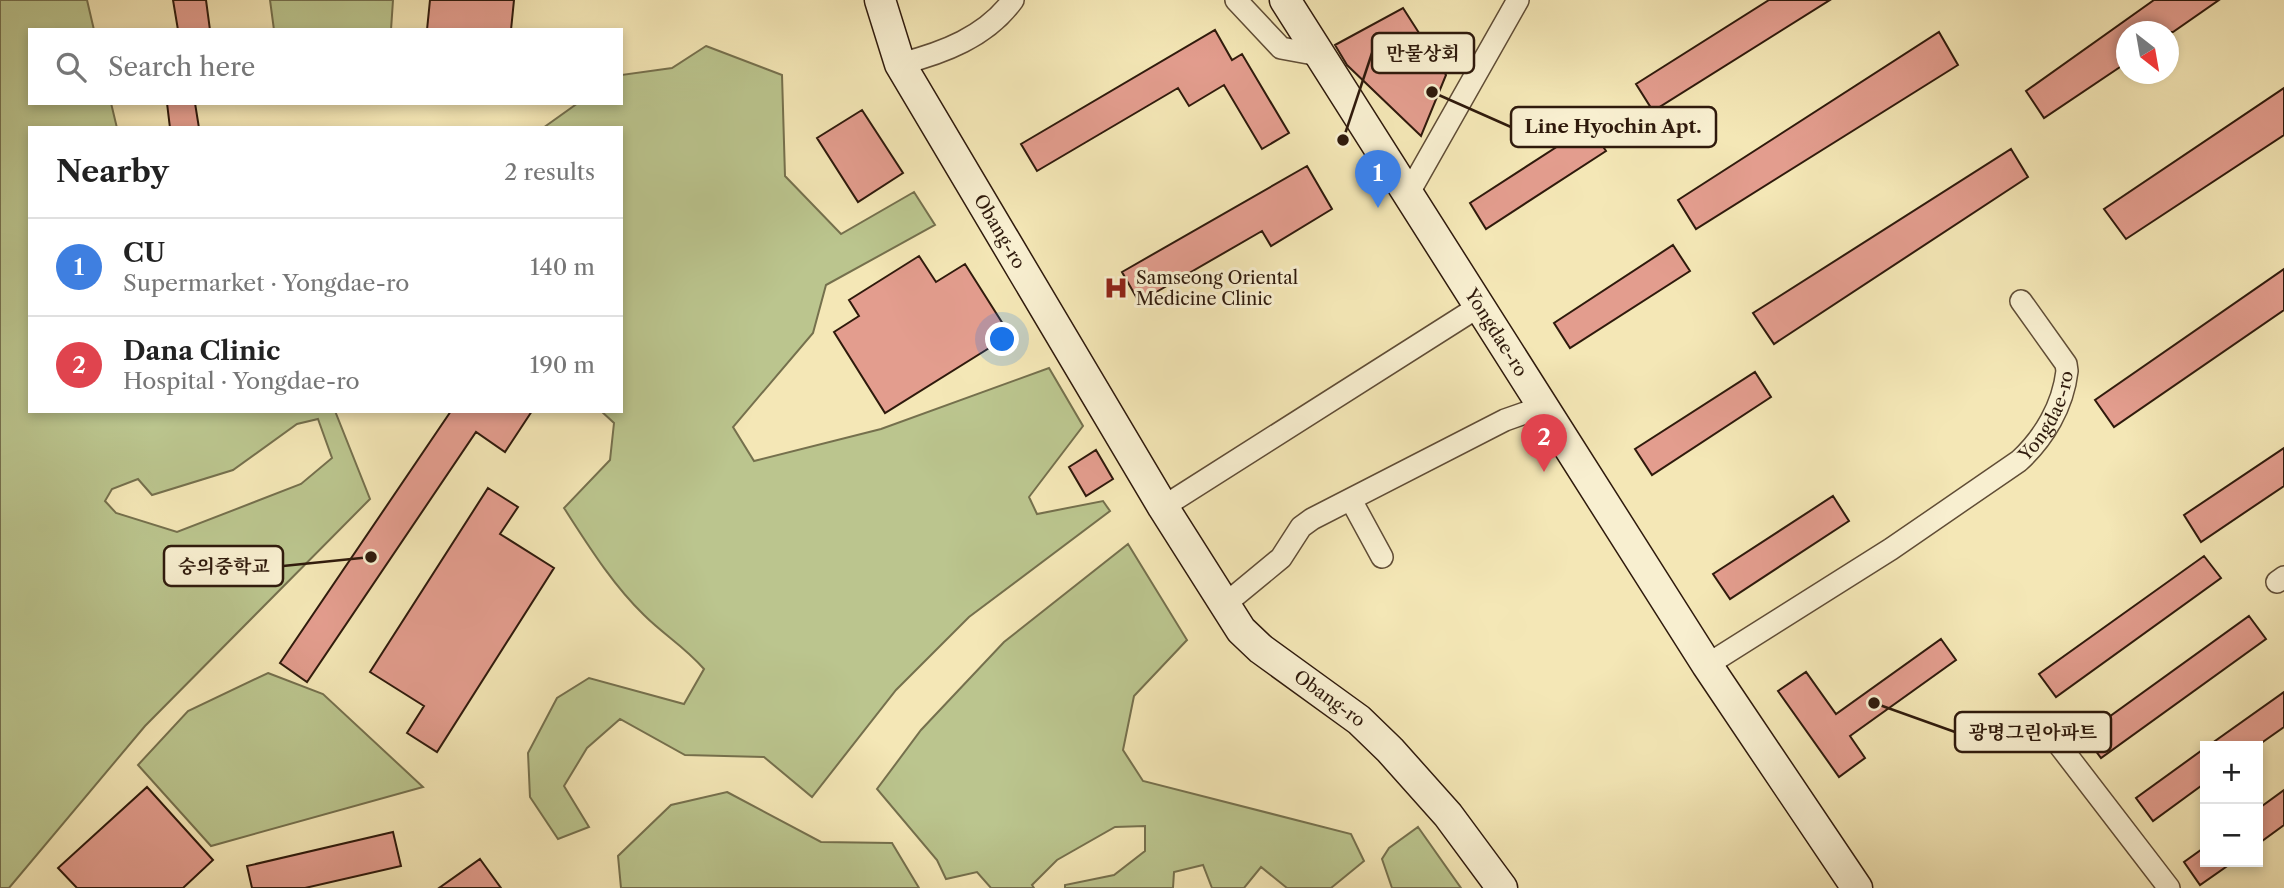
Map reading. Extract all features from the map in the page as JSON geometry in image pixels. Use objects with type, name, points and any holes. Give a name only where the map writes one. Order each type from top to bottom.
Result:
[{"type":"main road","name":"Obang-ro","points":[[880,0],[900,64],[1224,605],[1241,629],[1261,649],[1359,720],[1390,750],[1448,815],[1502,888]]},
{"type":"main road","name":"Yongdae-ro","points":[[1284,0],[1407,197],[1707,664],[1857,888]]},
{"type":"street","points":[[900,64],[928,57],[967,39],[993,23],[1013,0]]},
{"type":"street","points":[[1236,0],[1281,48],[1319,55]]},
{"type":"street","points":[[1407,197],[1518,0]]},
{"type":"street","name":"Yongdae-ro","points":[[1707,664],[1891,549],[2019,461],[2035,445],[2047,428],[2067,371],[2066,364],[2021,302]]},
{"type":"street","points":[[1163,507],[1478,307]]},
{"type":"street","points":[[1224,605],[1281,558],[1301,527],[1505,420],[1542,407]]},
{"type":"street","points":[[1351,500],[1382,557]]},
{"type":"street","points":[[2053,737],[2169,888]]},
{"type":"green space","points":[[0,0],[87,0],[94,28],[28,28],[28,105],[111,105],[117,126],[28,126],[28,413],[336,413],[370,499],[145,726],[9,888],[0,888]],"holes":[[[318,419],[332,458],[301,484],[177,532],[116,513],[105,501],[112,489],[138,479],[152,495],[233,470],[297,424]]]},
{"type":"green space","points":[[270,0],[393,0],[391,28],[274,28]]},
{"type":"green space","points":[[706,46],[782,75],[785,176],[841,234],[914,192],[935,225],[826,285],[813,333],[733,427],[754,461],[881,429],[1049,368],[1083,426],[1029,497],[1037,514],[1103,501],[1110,511],[969,617],[896,690],[812,797],[764,757],[685,755],[620,719],[587,748],[564,786],[589,827],[558,839],[530,797],[528,753],[557,698],[589,678],[684,704],[704,669],[644,615],[621,590],[564,508],[610,460],[614,423],[603,413],[623,413],[623,126],[546,126],[575,105],[623,105],[623,75],[672,68]]},
{"type":"green space","points":[[1128,544],[1187,640],[1134,696],[1123,750],[1143,781],[1351,834],[1364,861],[1331,888],[1287,888],[1261,867],[1244,888],[1212,888],[1203,865],[1174,872],[1173,888],[1065,888],[1065,885],[1114,875],[1145,851],[1145,826],[1115,827],[1057,860],[1032,885],[1034,888],[991,888],[977,872],[946,879],[937,860],[877,789],[921,730],[1004,642]]},
{"type":"green space","points":[[268,673],[323,694],[423,787],[211,846],[138,765],[188,711]]},
{"type":"green space","points":[[727,792],[821,842],[892,843],[919,888],[621,888],[618,856],[671,805]]},
{"type":"green space","points":[[1418,827],[1461,888],[1392,888],[1382,859],[1389,848]]},
{"type":"building","points":[[173,0],[206,0],[210,28],[178,28]]},
{"type":"building","points":[[430,0],[514,0],[511,28],[427,28]]},
{"type":"building","points":[[1769,0],[1830,0],[1653,111],[1636,84]]},
{"type":"building","points":[[2154,0],[2219,0],[2179,28],[2179,21],[2124,21]]},
{"type":"building","points":[[1403,8],[1446,75],[1421,136],[1347,65],[1335,45]]},
{"type":"building","points":[[2116,27],[2116,70],[2044,118],[2026,91]]},
{"type":"building","points":[[1215,30],[1232,60],[1242,54],[1289,133],[1262,149],[1224,85],[1189,106],[1178,88],[1037,171],[1021,144]]},
{"type":"building","points":[[1939,32],[1958,65],[1696,229],[1678,200]]},
{"type":"building","points":[[2284,88],[2284,135],[2126,239],[2104,209]]},
{"type":"building","points":[[167,105],[195,105],[199,126],[170,126]]},
{"type":"building","points":[[862,110],[903,173],[858,202],[817,138]]},
{"type":"building","points":[[1589,126],[1606,151],[1486,229],[1470,203]]},
{"type":"building","points":[[2011,149],[2028,177],[1774,344],[1753,313]]},
{"type":"building","points":[[1307,166],[1332,209],[1271,246],[1262,231],[1139,302],[1122,272]]},
{"type":"building","points":[[1673,245],[1690,271],[1570,348],[1554,323]]},
{"type":"building","points":[[919,256],[936,282],[965,264],[1010,335],[885,413],[834,332],[859,316],[849,300]]},
{"type":"building","points":[[2284,269],[2284,310],[2114,427],[2095,400]]},
{"type":"building","points":[[1755,372],[1771,397],[1652,475],[1635,449]]},
{"type":"building","points":[[450,413],[531,413],[505,452],[476,432],[307,682],[280,663]]},
{"type":"building","points":[[2284,448],[2284,486],[2201,542],[2184,515]]},
{"type":"building","points":[[1096,450],[1113,479],[1086,496],[1069,467]]},
{"type":"building","points":[[488,488],[518,507],[500,534],[554,568],[437,752],[407,733],[424,706],[370,672]]},
{"type":"building","points":[[1833,496],[1849,521],[1730,599],[1713,574]]},
{"type":"building","points":[[2204,556],[2221,578],[2056,697],[2039,674]]},
{"type":"building","points":[[2249,616],[2266,639],[2101,758],[2084,735]]},
{"type":"building","points":[[1941,639],[1956,660],[1850,736],[1865,758],[1839,777],[1778,691],[1806,672],[1836,714]]},
{"type":"building","points":[[2284,692],[2284,727],[2263,742],[2215,741]]},
{"type":"building","points":[[2200,752],[2200,787],[2153,821],[2136,798]]},
{"type":"building","points":[[147,787],[213,860],[183,888],[77,888],[58,868]]},
{"type":"building","points":[[2284,790],[2284,825],[2263,840],[2263,805]]},
{"type":"building","points":[[393,832],[401,866],[305,888],[252,888],[247,866]]},
{"type":"building","points":[[2200,851],[2200,867],[2226,867],[2200,885],[2184,862]]},
{"type":"building","points":[[480,859],[501,888],[439,888]]},
{"type":"place","name":"Line Hyochin Apt.","points":[[1432,92]]},
{"type":"place","name":"만물상회","points":[[1343,140]]},
{"type":"place","name":"CU","points":[[1378,208]]},
{"type":"place","name":"Samseong Oriental Medicine Clinic","points":[[1116,288]]},
{"type":"place","name":"Dana Clinic","points":[[1544,472]]},
{"type":"place","name":"숭의중학교","points":[[371,557]]},
{"type":"place","name":"광명그린아파트","points":[[1874,703]]}]
